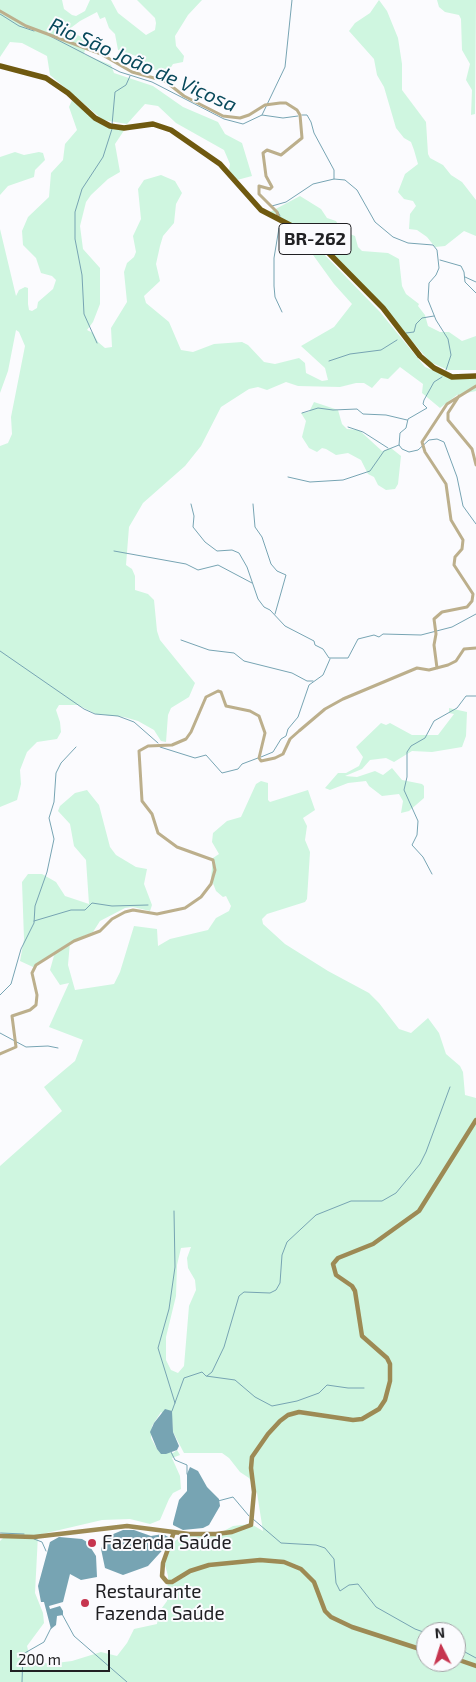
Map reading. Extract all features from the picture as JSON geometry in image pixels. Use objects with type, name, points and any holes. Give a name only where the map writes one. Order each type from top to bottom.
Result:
[{"type":"highway","name":"BR-262","points":[[0,66],[39,75],[52,82],[95,118],[110,126],[134,127],[153,124],[172,130],[220,164],[260,210],[307,233],[320,244],[382,308],[420,356],[434,368],[452,377],[476,376]]},
{"type":"street","points":[[0,11],[26,26],[101,54],[132,72],[165,82],[184,96],[223,116],[240,118],[249,116],[265,105],[280,103],[286,103],[297,110],[300,115],[302,138],[281,156],[267,150],[263,153],[266,176],[272,187],[270,189],[259,186],[259,194],[277,212],[279,220]]},
{"type":"street","points":[[437,668],[434,645],[436,636],[434,619],[442,612],[467,607],[472,601],[473,594],[454,565],[456,557],[462,549],[463,540],[451,520],[446,484],[425,452],[422,442],[447,404],[476,386]]},
{"type":"street","points":[[461,394],[448,412],[448,420],[472,449],[476,465]]},
{"type":"street","points":[[0,1054],[16,1047],[12,1016],[30,1010],[36,1004],[37,995],[32,973],[36,965],[74,940],[100,931],[112,919],[125,912],[133,910],[157,914],[185,908],[201,897],[211,884],[215,870],[213,860],[177,847],[158,833],[152,814],[142,801],[139,751],[148,746],[172,745],[186,740],[206,697],[218,691],[222,694],[226,706],[250,711],[260,716],[264,733],[259,758],[262,761],[275,758],[282,754],[290,739],[324,709],[417,668],[437,668],[455,662],[464,649],[476,648]]},
{"type":"street","points":[[0,1536],[34,1537],[127,1526],[189,1534],[216,1534],[251,1525],[254,1492],[251,1468],[252,1457],[268,1434],[288,1415],[305,1412],[358,1420],[372,1414],[385,1400],[390,1381],[390,1364],[387,1358],[362,1336],[354,1288],[336,1275],[333,1264],[338,1258],[373,1244],[419,1211],[476,1120]]},
{"type":"street","points":[[174,1532],[163,1563],[162,1576],[167,1582],[172,1582],[190,1571],[209,1565],[260,1560],[284,1562],[301,1569],[314,1582],[325,1611],[331,1617],[393,1642],[416,1649]]},
{"type":"green space","points":[[0,0],[62,0],[64,9],[76,16],[85,11],[90,0],[111,0],[118,13],[146,35],[155,30],[155,18],[137,0],[202,0],[188,15],[175,36],[176,46],[184,56],[183,62],[173,64],[168,72],[150,69],[141,63],[136,56],[118,50],[115,34],[109,28],[105,17],[100,19],[97,12],[68,30],[87,40],[84,54],[111,65],[114,73],[153,86],[183,107],[218,122],[225,134],[242,143],[252,176],[237,180],[229,170],[230,164],[224,150],[176,123],[158,106],[145,104],[127,124],[103,120],[50,75],[47,56],[22,43],[10,42],[0,57]]},
{"type":"green space","points":[[379,0],[387,11],[398,38],[402,64],[402,90],[426,122],[428,154],[430,158],[443,165],[451,175],[462,182],[476,200],[476,236],[464,231],[445,246],[435,247],[427,237],[417,230],[409,229],[410,214],[416,206],[413,201],[404,199],[398,192],[405,174],[418,164],[414,150],[411,142],[404,138],[396,128],[384,87],[377,75],[374,59],[349,31],[355,23],[370,13]]},
{"type":"green space","points":[[437,0],[476,0],[475,114],[471,115],[472,90],[466,80],[470,64],[462,50],[461,19],[459,15],[445,12],[439,7]]},
{"type":"green space","points":[[72,100],[98,123],[125,129],[115,144],[120,172],[108,179],[91,195],[86,202],[80,226],[83,249],[100,268],[100,304],[93,322],[87,330],[93,333],[98,342],[105,348],[112,347],[111,328],[127,302],[124,272],[127,263],[134,257],[136,252],[133,236],[141,219],[138,189],[144,180],[161,175],[175,181],[182,193],[176,204],[174,223],[163,236],[160,246],[156,264],[160,281],[144,296],[146,303],[169,322],[181,350],[193,352],[214,344],[242,342],[248,345],[264,362],[275,364],[299,358],[305,363],[306,373],[322,381],[328,380],[325,368],[301,346],[334,327],[352,304],[334,284],[308,248],[289,239],[282,226],[313,243],[380,312],[425,367],[449,377],[476,377],[476,391],[457,395],[440,408],[422,393],[423,384],[400,367],[388,379],[381,378],[372,388],[364,383],[340,387],[298,386],[286,382],[267,390],[258,387],[249,389],[221,407],[201,446],[185,466],[143,503],[129,527],[126,565],[132,569],[135,576],[135,590],[148,594],[154,600],[157,631],[160,640],[195,683],[189,697],[171,708],[168,715],[166,742],[161,741],[154,730],[138,721],[124,717],[96,714],[78,705],[59,705],[56,710],[61,732],[57,739],[37,742],[27,752],[20,770],[21,784],[17,800],[0,807],[0,446],[8,443],[12,434],[11,417],[25,346],[19,332],[16,330],[8,371],[0,393],[0,229],[16,296],[19,290],[25,287],[28,288],[29,310],[32,311],[37,308],[38,302],[53,289],[56,280],[52,276],[41,273],[36,258],[23,245],[22,231],[28,217],[49,197],[51,173],[63,160],[65,144],[77,130],[69,107]]},
{"type":"green space","points":[[15,152],[24,155],[43,153],[45,160],[35,170],[34,177],[8,186],[0,195],[0,157]]},
{"type":"green space","points":[[300,196],[321,209],[327,218],[336,221],[342,231],[355,236],[358,247],[362,251],[388,253],[399,259],[402,286],[406,294],[419,304],[418,306],[425,315],[428,326],[440,332],[449,332],[462,341],[476,336],[476,370],[448,370],[430,362],[376,299],[318,238],[270,212]]},
{"type":"green space","points":[[314,402],[338,410],[342,424],[347,429],[359,430],[382,451],[391,448],[401,456],[398,484],[395,489],[386,490],[378,485],[374,477],[368,474],[361,460],[348,453],[336,455],[326,449],[322,448],[317,452],[309,448],[302,437],[306,421],[301,413],[309,412]]},
{"type":"green space","points":[[449,708],[467,712],[466,736],[462,747],[432,752],[412,751],[394,762],[386,758],[370,760],[362,769],[345,776],[357,777],[375,771],[383,775],[392,768],[402,780],[422,784],[424,786],[424,798],[409,811],[401,813],[403,801],[399,794],[382,796],[369,786],[366,781],[348,783],[330,790],[325,788],[338,773],[346,773],[359,766],[363,757],[356,747],[381,723],[386,725],[390,723],[412,735],[438,735],[454,714],[449,713]]},
{"type":"green space","points":[[261,781],[268,783],[268,800],[270,802],[308,790],[315,810],[303,818],[307,826],[305,840],[310,852],[307,899],[305,902],[267,914],[262,919],[263,924],[285,944],[328,971],[369,993],[399,1029],[411,1033],[428,1018],[439,1033],[446,1054],[460,1066],[463,1072],[465,1095],[476,1098],[476,1682],[0,1682],[0,1541],[5,1536],[0,1532],[0,1166],[62,1111],[44,1087],[75,1061],[83,1040],[49,1027],[69,983],[60,985],[50,970],[55,952],[33,967],[20,961],[24,939],[22,882],[28,874],[42,874],[56,882],[65,896],[89,904],[86,860],[74,846],[70,824],[58,811],[60,806],[75,793],[87,790],[99,805],[110,847],[116,855],[136,867],[147,869],[144,884],[152,905],[150,911],[133,907],[125,908],[100,921],[93,932],[70,942],[68,965],[75,990],[114,984],[120,972],[134,926],[157,929],[158,946],[170,939],[208,930],[216,918],[229,911],[231,906],[226,896],[223,897],[216,891],[211,878],[213,858],[219,854],[212,842],[213,833],[227,821],[241,817],[256,784]],"holes":[[[191,1247],[187,1258],[188,1268],[195,1280],[196,1290],[189,1306],[184,1366],[178,1373],[171,1370],[166,1360],[166,1337],[176,1296],[177,1265],[181,1248]],[[161,1412],[172,1420],[173,1432],[184,1453],[222,1453],[229,1458],[240,1472],[249,1478],[257,1493],[263,1531],[251,1524],[233,1526],[220,1533],[181,1536],[166,1553],[165,1565],[168,1576],[167,1601],[159,1612],[157,1624],[134,1629],[127,1643],[117,1656],[101,1652],[72,1661],[48,1664],[29,1654],[27,1646],[44,1623],[43,1613],[35,1593],[38,1535],[102,1520],[130,1519],[150,1524],[160,1520],[173,1493],[181,1489],[180,1476],[172,1458],[180,1455],[177,1450],[173,1453],[157,1449],[151,1438],[152,1426]]]},
{"type":"water","points":[[165,1409],[172,1411],[173,1432],[179,1446],[177,1450],[161,1454],[150,1432],[154,1423]]},
{"type":"water","points":[[190,1467],[198,1471],[207,1487],[219,1499],[220,1506],[209,1525],[203,1528],[183,1530],[173,1525],[173,1523],[179,1500],[187,1491],[187,1474]]},
{"type":"water","points":[[123,1530],[134,1530],[151,1536],[163,1534],[170,1538],[169,1543],[148,1566],[123,1575],[105,1568],[101,1549],[106,1537]]},
{"type":"water","points":[[59,1537],[82,1539],[87,1542],[96,1556],[97,1577],[81,1580],[70,1574],[63,1602],[49,1606],[50,1609],[60,1606],[63,1611],[63,1615],[57,1616],[56,1625],[51,1629],[44,1602],[41,1602],[38,1586],[50,1542]]},
{"type":"waterway","points":[[262,115],[285,67],[292,0]]},
{"type":"waterway","name":"Rio São João de Viçosa","points":[[0,14],[19,26],[34,31]]},
{"type":"waterway","name":"Rio São João de Viçosa","points":[[50,36],[120,72],[152,82],[224,119],[243,124],[262,115],[283,118],[298,116]]},
{"type":"waterway","points":[[112,125],[115,92],[126,85],[130,76]]},
{"type":"waterway","name":"Rio São João de Viçosa","points":[[302,115],[307,115],[311,122],[314,133],[334,170],[334,179]]},
{"type":"waterway","points":[[97,343],[84,314],[82,275],[75,239],[75,212],[82,189],[103,157],[112,129]]},
{"type":"waterway","name":"Rio São João de Viçosa","points":[[272,206],[286,202],[313,184],[334,179],[345,180],[357,190],[375,222],[393,237],[408,243],[433,245],[437,250],[439,268],[429,283],[428,300],[436,320],[448,339],[451,355],[446,370]]},
{"type":"waterway","points":[[278,212],[280,216]]},
{"type":"waterway","points":[[279,228],[274,258],[274,286],[275,297],[282,312]]},
{"type":"waterway","name":"Rio São João de Viçosa","points":[[440,260],[461,266],[465,282],[476,293]]},
{"type":"waterway","points":[[465,277],[476,282]]},
{"type":"waterway","points":[[406,333],[414,332],[416,324],[422,318],[434,316]]},
{"type":"waterway","points":[[329,361],[350,354],[381,350],[397,340]]},
{"type":"waterway","points":[[442,377],[434,382],[424,400],[423,404],[427,408],[408,419],[406,428],[400,433],[399,445],[402,449],[409,452],[418,450],[429,440],[437,439],[444,442],[457,477],[463,506],[476,524]]},
{"type":"waterway","points":[[302,413],[318,408],[333,410],[357,409],[363,414],[386,415],[407,420]]},
{"type":"waterway","points":[[348,427],[363,432],[388,448]]},
{"type":"waterway","points":[[288,477],[310,482],[343,480],[370,471],[384,451],[399,445]]},
{"type":"waterway","points":[[191,504],[194,516],[193,527],[205,542],[217,551],[232,550],[239,553],[247,567],[258,599],[264,607],[270,610],[285,626],[314,641],[315,645],[323,649],[329,658],[348,658],[358,639],[374,635],[379,637],[383,634],[421,635],[452,627],[476,614]]},
{"type":"waterway","points":[[253,504],[255,527],[262,537],[271,564],[277,571],[286,575],[275,614]]},
{"type":"waterway","points":[[114,551],[186,564],[198,570],[218,565],[252,583]]},
{"type":"waterway","points":[[181,640],[209,650],[234,653],[244,661],[292,673],[307,681],[313,681]]},
{"type":"waterway","points":[[0,651],[84,709],[95,714],[118,716],[134,722],[158,743]]},
{"type":"waterway","points":[[261,757],[273,752],[281,739],[286,736],[288,729],[298,717],[309,685],[323,675],[330,659]]},
{"type":"waterway","points":[[432,874],[423,857],[412,845],[417,835],[418,821],[404,790],[407,777],[407,752],[411,746],[425,738],[434,721],[457,708],[466,696],[476,696]]},
{"type":"waterway","points":[[0,995],[11,984],[21,949],[34,923],[35,906],[47,872],[54,839],[49,818],[54,802],[56,773],[61,763],[76,747]]},
{"type":"waterway","points":[[160,747],[195,758],[206,755],[222,773],[238,769],[242,764],[258,758]]},
{"type":"waterway","points":[[34,921],[71,910],[85,910],[92,903],[112,906],[148,905]]},
{"type":"waterway","points":[[0,1033],[26,1047],[48,1046],[58,1048]]},
{"type":"waterway","points":[[207,1376],[212,1372],[224,1347],[239,1296],[244,1292],[270,1293],[276,1290],[280,1283],[282,1255],[287,1242],[316,1215],[351,1201],[382,1201],[396,1193],[420,1164],[450,1087]]},
{"type":"waterway","points":[[174,1211],[175,1267],[169,1309],[158,1348],[175,1403]]},
{"type":"waterway","points":[[172,1411],[184,1378],[202,1372],[206,1376],[235,1380],[255,1397],[272,1406],[297,1401],[319,1393],[327,1385],[364,1388]]},
{"type":"waterway","points":[[171,1452],[175,1460],[187,1465],[187,1474]]},
{"type":"waterway","points":[[218,1501],[233,1497],[249,1516]]},
{"type":"waterway","points":[[253,1519],[281,1543],[316,1545],[325,1548],[334,1559],[336,1583],[340,1591],[349,1585],[358,1584],[376,1607],[416,1629]]},
{"type":"waterway","points":[[0,1533],[24,1534]]},
{"type":"waterway","points":[[34,1539],[42,1542],[46,1551]]},
{"type":"waterway","points":[[62,1614],[74,1636],[127,1682]]},
{"type":"waterway","points":[[22,1682],[23,1654],[44,1642],[51,1628]]},
{"type":"waterway","points":[[466,1653],[476,1658]]},
{"type":"place","name":"Fazenda Saúde","points":[[92,1543]]},
{"type":"place","name":"Restaurante Fazenda Saúde","points":[[85,1603]]}]
